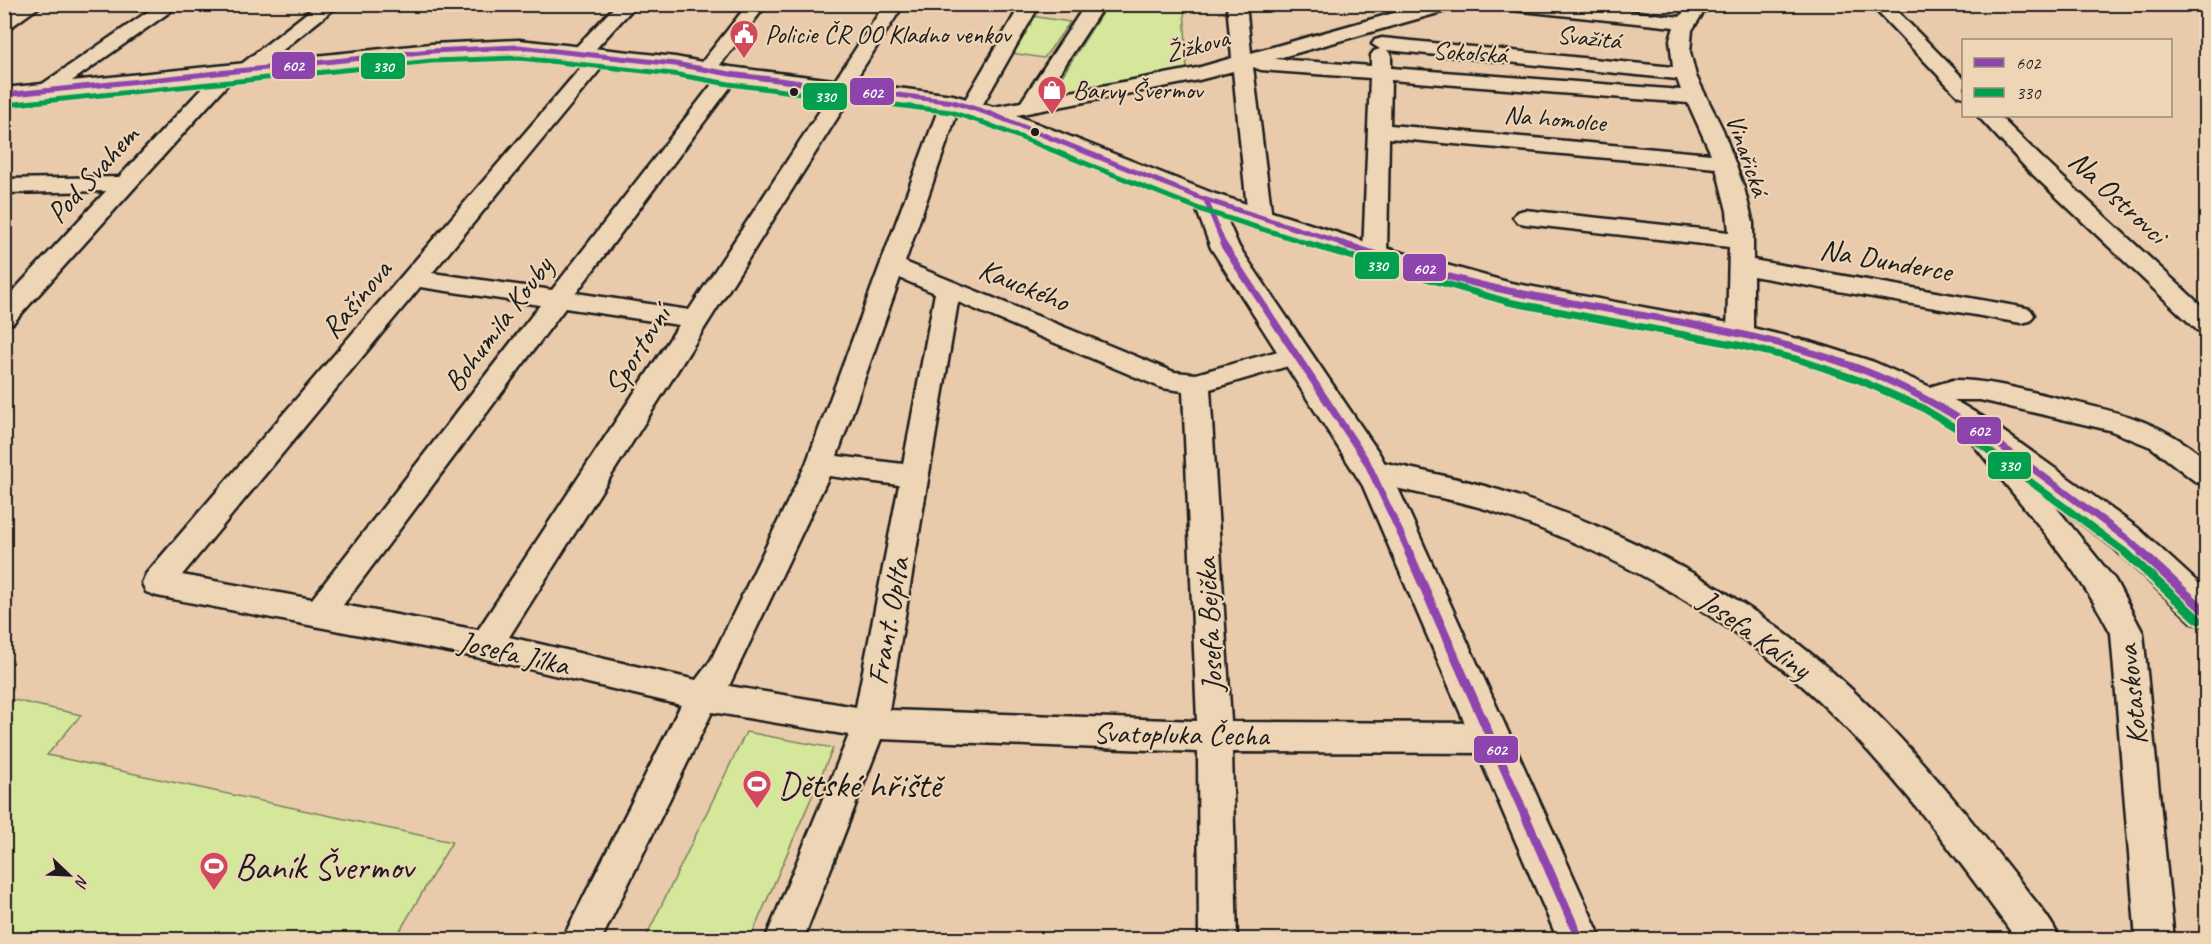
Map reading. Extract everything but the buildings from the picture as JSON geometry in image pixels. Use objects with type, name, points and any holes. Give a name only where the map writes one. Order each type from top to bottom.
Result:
[{"type":"main road","points":[[4,95],[474,48],[525,48],[592,54],[971,108],[1206,200],[1375,254],[1511,292],[1740,335],[1803,350],[1863,370],[1926,398],[1975,427],[2126,538],[2206,612]]},
{"type":"main road","points":[[1206,200],[1225,248],[1372,471],[1406,540],[1580,939]]},
{"type":"street","points":[[4,23],[34,4]]},
{"type":"street","points":[[45,91],[172,4]]},
{"type":"street","name":"Pod Svahem","points":[[4,317],[125,184],[236,71],[331,4]]},
{"type":"street","name":"Rašínova","points":[[157,583],[414,278],[592,54],[628,4]]},
{"type":"street","name":"Bohumila Kouby","points":[[319,613],[558,299],[718,72],[758,4]]},
{"type":"street","name":"Sportovní","points":[[486,645],[832,109],[840,88],[894,4]]},
{"type":"street","points":[[581,939],[703,696],[722,670],[820,464],[893,266],[971,108],[1031,4]]},
{"type":"street","points":[[1029,105],[1096,4]]},
{"type":"street","points":[[1236,4],[1260,218]]},
{"type":"street","name":"Žižkova","points":[[971,108],[1029,105],[1135,88],[1199,74],[1449,4]]},
{"type":"street","points":[[1512,4],[1686,23]]},
{"type":"street","name":"Vinařická","points":[[1700,4],[1686,23],[1680,39],[1684,74],[1712,129],[1738,207],[1741,241],[1740,335]]},
{"type":"street","points":[[1879,4],[1962,89]]},
{"type":"street","points":[[1375,254],[1382,24]]},
{"type":"street","name":"Svažitá","points":[[1382,24],[1684,74]]},
{"type":"street","name":"Sokolská","points":[[1242,61],[1695,97]]},
{"type":"street","name":"Na Ostrovci","points":[[1989,117],[2035,164],[2206,324]]},
{"type":"street","name":"Na homolce","points":[[1380,131],[1724,162]]},
{"type":"street","points":[[4,186],[125,184]]},
{"type":"street","points":[[1525,217],[1632,227],[1741,241]]},
{"type":"street","name":"Kauckého","points":[[893,266],[1171,381],[1196,383],[1296,355]]},
{"type":"street","name":"Na Dunderce","points":[[1740,266],[2021,315]]},
{"type":"street","points":[[414,278],[695,319]]},
{"type":"street","name":"Frant. Oplta","points":[[784,939],[870,724],[948,289]]},
{"type":"street","name":"Josefa Bejčka","points":[[1196,383],[1215,737],[1218,939]]},
{"type":"street","points":[[1926,398],[1948,391],[1979,392],[2104,419],[2153,436],[2171,446],[2206,474]]},
{"type":"street","name":"Kotaskova","points":[[1975,427],[2076,551],[2104,589],[2127,633],[2155,939]]},
{"type":"street","points":[[820,464],[914,477]]},
{"type":"street","name":"Josefa Kaliny","points":[[1372,471],[1524,510],[1629,554],[1727,611],[1813,676],[1852,712],[1917,783],[2041,939]]},
{"type":"street","name":"Josefa Jílka","points":[[157,583],[486,645],[703,696],[870,724]]},
{"type":"street","name":"Svatopluka Čecha","points":[[870,724],[1215,737],[1492,738]]},
{"type":"green space","points":[[1107,5],[1184,5],[1187,72],[1048,98]]},
{"type":"green space","points":[[1031,16],[1070,22],[1044,58],[1011,53]]},
{"type":"green space","name":"Baník Švermov","points":[[5,698],[81,715],[47,755],[452,842],[395,939],[5,939]]},
{"type":"green space","name":"Dětské hřiště","points":[[746,732],[833,748],[750,939],[645,939]]},
{"type":"transit line","name":"602","points":[[4,95],[431,51],[519,47],[675,64],[730,74],[953,102],[991,114],[1206,200],[1375,254],[1511,292],[1740,335],[1803,350],[1863,370],[1926,398],[1975,427],[2126,538],[2206,612]]},
{"type":"transit line","name":"330","points":[[5,105],[432,61],[519,58],[673,74],[729,84],[951,112],[987,124],[1202,210],[1372,264],[1508,302],[1738,345],[1800,360],[1859,380],[1921,407],[1969,436],[2119,546],[2199,620]]},
{"type":"transit line","name":"602","points":[[1206,200],[1225,248],[1367,462],[1380,486],[1580,940]]},
{"type":"place","name":"Policie ČR OO Kladno venkov","points":[[744,60]]},
{"type":"place","name":"Barvy Švermov","points":[[1052,116]]},
{"type":"place","name":"Dětské hřiště","points":[[757,810]]},
{"type":"place","name":"Baník Švermov","points":[[214,892]]}]
